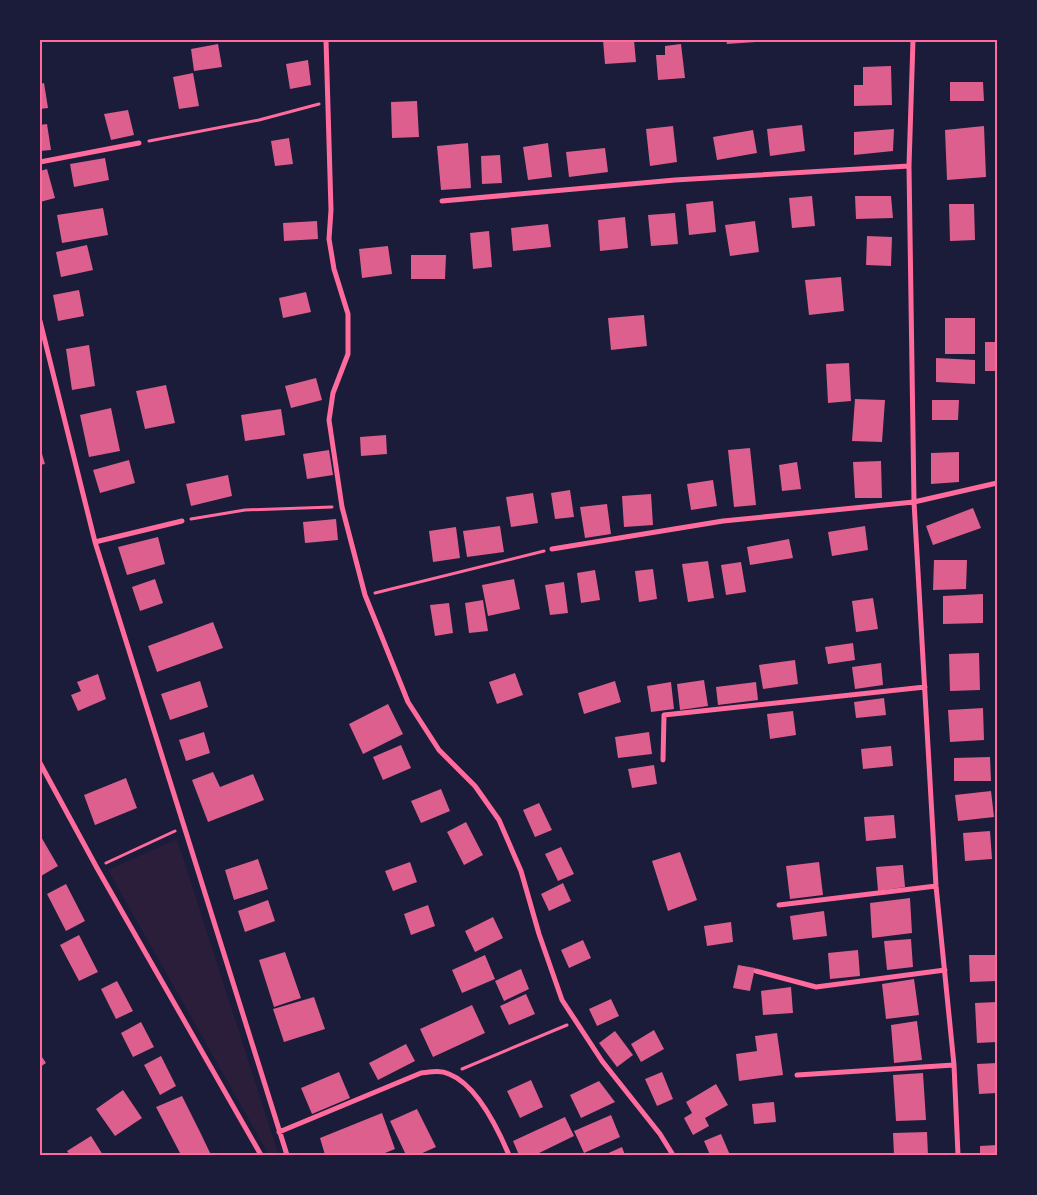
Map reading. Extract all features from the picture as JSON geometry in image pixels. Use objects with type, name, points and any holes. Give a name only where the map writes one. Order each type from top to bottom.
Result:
[{"type":"street","points":[[326,40],[329,102],[329,239],[334,269],[348,314],[348,354],[333,393],[329,420],[342,507],[365,595],[408,702],[439,750],[475,786],[499,820],[521,871],[539,934],[562,1000],[602,1061],[660,1134],[673,1155]]},
{"type":"street","points":[[913,40],[909,166],[914,502],[936,886],[954,1065],[958,1155]]},
{"type":"street","points":[[40,162],[139,143]]},
{"type":"street","points":[[442,201],[675,180],[909,166]]},
{"type":"street","points":[[40,321],[95,542],[287,1155]]},
{"type":"street","points":[[552,549],[723,521],[914,502],[997,483]]},
{"type":"street","points":[[95,542],[182,521]]},
{"type":"street","points":[[663,760],[664,715],[925,687]]},
{"type":"street","points":[[40,764],[97,868],[262,1155]]},
{"type":"street","points":[[779,905],[936,886]]},
{"type":"street","points":[[756,971],[816,987],[945,970]]},
{"type":"street","points":[[797,1075],[954,1065]]},
{"type":"street","points":[[279,1132],[422,1073],[438,1071],[450,1074],[470,1089],[488,1113],[510,1155]]},
{"type":"path","points":[[139,143],[259,120],[329,102]]},
{"type":"path","points":[[182,521],[245,510],[342,507]]},
{"type":"path","points":[[365,595],[552,549]]},
{"type":"path","points":[[97,868],[184,826]]},
{"type":"path","points":[[450,1074],[576,1021]]},
{"type":"shaded area","points":[[177,839],[278,1153],[268,1153],[108,870]]},
{"type":"building","points":[[603,40],[634,40],[636,62],[605,64]]},
{"type":"building","points":[[726,40],[756,40],[756,42],[727,44]]},
{"type":"building","points":[[218,44],[222,67],[194,71],[191,49]]},
{"type":"building","points":[[681,44],[685,78],[658,80],[656,55],[665,55],[665,46]]},
{"type":"building","points":[[308,60],[311,85],[290,89],[286,64]]},
{"type":"building","points":[[891,66],[892,105],[854,106],[854,85],[863,85],[863,67]]},
{"type":"building","points":[[193,73],[199,106],[179,109],[173,77]]},
{"type":"building","points":[[950,82],[983,82],[984,101],[950,101]]},
{"type":"building","points":[[44,83],[48,108],[40,109],[40,84]]},
{"type":"building","points":[[417,101],[419,137],[392,138],[391,102]]},
{"type":"building","points":[[128,110],[134,135],[111,140],[104,114]]},
{"type":"building","points":[[47,124],[51,150],[40,151],[40,125]]},
{"type":"building","points":[[802,125],[805,151],[770,156],[767,129]]},
{"type":"building","points":[[673,126],[677,162],[650,166],[646,129]]},
{"type":"building","points":[[984,126],[986,177],[947,180],[945,130]]},
{"type":"building","points":[[894,129],[893,151],[854,155],[854,132]]},
{"type":"building","points":[[753,130],[757,153],[717,160],[713,137]]},
{"type":"building","points":[[289,138],[293,164],[275,166],[271,141]]},
{"type":"building","points":[[468,143],[471,188],[441,190],[437,146]]},
{"type":"building","points":[[548,143],[552,177],[528,180],[523,147]]},
{"type":"building","points":[[605,148],[608,172],[569,177],[566,152]]},
{"type":"building","points":[[500,155],[502,183],[482,184],[481,156]]},
{"type":"building","points":[[105,158],[109,180],[74,187],[70,164]]},
{"type":"building","points":[[47,169],[55,198],[40,202],[40,171]]},
{"type":"building","points":[[812,196],[815,226],[792,228],[789,198]]},
{"type":"building","points":[[855,196],[891,196],[893,218],[856,219]]},
{"type":"building","points":[[713,201],[716,232],[689,235],[686,204]]},
{"type":"building","points":[[949,204],[974,204],[975,240],[950,241]]},
{"type":"building","points":[[103,208],[108,235],[62,243],[57,215]]},
{"type":"building","points":[[675,213],[678,244],[651,246],[648,215]]},
{"type":"building","points":[[625,217],[628,248],[600,251],[598,220]]},
{"type":"building","points":[[317,221],[318,239],[284,241],[283,223]]},
{"type":"building","points":[[755,221],[759,252],[730,256],[725,225]]},
{"type":"building","points":[[548,224],[551,247],[513,251],[511,228]]},
{"type":"building","points":[[489,231],[492,267],[473,269],[470,233]]},
{"type":"building","points":[[867,236],[892,237],[891,266],[866,265]]},
{"type":"building","points":[[87,245],[93,270],[61,277],[56,252]]},
{"type":"building","points":[[388,246],[392,274],[362,278],[359,249]]},
{"type":"building","points":[[411,255],[446,255],[445,279],[411,279]]},
{"type":"building","points":[[841,277],[844,311],[809,315],[805,280]]},
{"type":"building","points":[[79,290],[84,316],[58,321],[53,295]]},
{"type":"building","points":[[306,292],[311,312],[283,318],[279,298]]},
{"type":"building","points":[[644,315],[647,346],[611,350],[608,318]]},
{"type":"building","points":[[945,318],[975,318],[975,354],[945,354]]},
{"type":"building","points":[[985,342],[997,342],[997,371],[985,371]]},
{"type":"building","points":[[89,345],[95,386],[72,390],[66,349]]},
{"type":"building","points":[[936,358],[975,360],[975,384],[936,382]]},
{"type":"building","points":[[849,363],[851,401],[828,403],[826,364]]},
{"type":"building","points":[[316,378],[322,400],[291,408],[285,386]]},
{"type":"building","points":[[166,385],[175,423],[145,429],[136,391]]},
{"type":"building","points":[[855,399],[885,400],[882,442],[852,441]]},
{"type":"building","points":[[932,400],[959,400],[958,420],[932,420]]},
{"type":"building","points":[[111,408],[120,451],[89,457],[80,415]]},
{"type":"building","points":[[281,409],[285,435],[245,441],[241,415]]},
{"type":"building","points":[[386,435],[387,454],[361,456],[360,437]]},
{"type":"building","points":[[40,447],[45,464],[40,465]]},
{"type":"building","points":[[750,448],[756,505],[734,507],[728,450]]},
{"type":"building","points":[[329,450],[333,475],[307,479],[303,454]]},
{"type":"building","points":[[959,452],[959,482],[931,484],[931,453]]},
{"type":"building","points":[[129,460],[135,483],[100,493],[93,470]]},
{"type":"building","points":[[881,461],[882,498],[855,498],[853,462]]},
{"type":"building","points":[[797,462],[801,489],[782,491],[779,465]]},
{"type":"building","points":[[228,475],[232,496],[191,506],[186,484]]},
{"type":"building","points":[[713,480],[717,506],[691,510],[687,484]]},
{"type":"building","points":[[570,490],[574,517],[555,519],[551,493]]},
{"type":"building","points":[[533,493],[538,523],[511,527],[506,497]]},
{"type":"building","points":[[651,494],[653,525],[624,527],[622,496]]},
{"type":"building","points":[[607,504],[611,534],[585,538],[580,507]]},
{"type":"building","points":[[973,508],[981,528],[933,545],[926,526]]},
{"type":"building","points":[[336,519],[338,540],[305,543],[303,522]]},
{"type":"building","points":[[500,526],[504,552],[467,557],[463,531]]},
{"type":"building","points":[[865,526],[868,550],[832,556],[828,532]]},
{"type":"building","points":[[456,527],[460,558],[433,562],[429,531]]},
{"type":"building","points":[[158,537],[165,564],[127,575],[118,547]]},
{"type":"building","points":[[789,539],[793,558],[750,565],[747,547]]},
{"type":"building","points":[[934,560],[967,560],[966,589],[933,590]]},
{"type":"building","points":[[708,561],[714,598],[688,602],[682,564]]},
{"type":"building","points":[[741,562],[746,592],[726,595],[721,565]]},
{"type":"building","points":[[653,569],[657,599],[639,602],[635,571]]},
{"type":"building","points":[[595,570],[600,600],[581,603],[577,573]]},
{"type":"building","points":[[155,579],[163,603],[140,611],[132,587]]},
{"type":"building","points":[[514,579],[520,609],[488,616],[482,585]]},
{"type":"building","points":[[564,582],[568,613],[550,615],[545,585]]},
{"type":"building","points":[[983,594],[983,623],[943,624],[943,596]]},
{"type":"building","points":[[873,598],[878,629],[856,632],[852,601]]},
{"type":"building","points":[[483,600],[488,631],[469,633],[465,603]]},
{"type":"building","points":[[449,603],[453,633],[435,636],[430,605]]},
{"type":"building","points":[[213,622],[223,648],[157,672],[148,646]]},
{"type":"building","points":[[853,643],[855,660],[828,664],[825,647]]},
{"type":"building","points":[[979,653],[980,690],[950,691],[949,654]]},
{"type":"building","points":[[795,660],[798,684],[763,689],[759,665]]},
{"type":"building","points":[[881,663],[883,685],[855,689],[852,667]]},
{"type":"building","points":[[515,673],[523,695],[497,704],[489,682]]},
{"type":"building","points":[[98,674],[106,699],[78,711],[71,695],[81,691],[77,682]]},
{"type":"building","points":[[704,680],[708,706],[680,710],[677,684]]},
{"type":"building","points":[[200,681],[208,707],[170,720],[161,694]]},
{"type":"building","points":[[615,681],[621,702],[584,714],[578,693]]},
{"type":"building","points":[[671,682],[674,709],[651,712],[647,686]]},
{"type":"building","points":[[756,682],[758,700],[718,705],[716,687]]},
{"type":"building","points":[[884,698],[886,715],[856,718],[854,702]]},
{"type":"building","points":[[388,704],[403,734],[363,754],[349,724]]},
{"type":"building","points":[[983,708],[984,740],[950,742],[948,710]]},
{"type":"building","points":[[793,711],[796,735],[770,739],[767,714]]},
{"type":"building","points":[[204,732],[210,753],[186,761],[179,740]]},
{"type":"building","points":[[649,732],[652,754],[618,758],[615,737]]},
{"type":"building","points":[[401,745],[411,768],[383,780],[373,757]]},
{"type":"building","points":[[891,746],[893,766],[863,769],[861,749]]},
{"type":"building","points":[[990,757],[991,781],[954,781],[954,758]]},
{"type":"building","points":[[654,765],[657,784],[632,788],[628,769]]},
{"type":"building","points":[[213,772],[220,787],[253,774],[264,800],[208,822],[192,780]]},
{"type":"building","points":[[126,778],[137,808],[95,825],[84,795]]},
{"type":"building","points":[[441,789],[450,811],[421,823],[411,801]]},
{"type":"building","points":[[991,791],[994,817],[958,821],[955,795]]},
{"type":"building","points":[[539,803],[552,830],[535,837],[523,810]]},
{"type":"building","points":[[894,815],[896,838],[866,841],[864,817]]},
{"type":"building","points":[[466,822],[483,855],[464,865],[447,832]]},
{"type":"building","points":[[990,831],[992,859],[965,861],[963,833]]},
{"type":"building","points":[[40,835],[58,866],[41,876],[40,875]]},
{"type":"building","points":[[561,847],[574,874],[558,881],[545,854]]},
{"type":"building","points":[[680,852],[697,900],[668,911],[652,861]]},
{"type":"building","points":[[258,859],[268,889],[234,900],[225,870]]},
{"type":"building","points":[[410,862],[417,882],[393,891],[385,871]]},
{"type":"building","points":[[819,862],[823,895],[790,899],[786,866]]},
{"type":"building","points":[[903,865],[905,887],[878,891],[876,867]]},
{"type":"building","points":[[563,883],[571,901],[549,911],[541,894]]},
{"type":"building","points":[[66,884],[85,921],[66,931],[47,894]]},
{"type":"building","points":[[910,898],[912,933],[872,938],[870,903]]},
{"type":"building","points":[[268,900],[275,921],[245,932],[238,911]]},
{"type":"building","points":[[428,905],[435,926],[411,935],[404,914]]},
{"type":"building","points":[[824,911],[827,936],[793,940],[790,916]]},
{"type":"building","points":[[493,917],[503,938],[475,952],[465,931]]},
{"type":"building","points":[[731,922],[733,942],[707,946],[704,926]]},
{"type":"building","points":[[79,935],[98,972],[79,981],[60,945]]},
{"type":"building","points":[[911,939],[913,967],[887,970],[884,941]]},
{"type":"building","points":[[583,940],[591,958],[569,968],[561,950]]},
{"type":"building","points":[[858,950],[860,976],[830,979],[828,953]]},
{"type":"building","points":[[285,952],[301,998],[274,1007],[259,960]]},
{"type":"building","points":[[485,955],[495,979],[462,993],[452,970]]},
{"type":"building","points":[[969,955],[997,955],[997,981],[970,982]]},
{"type":"building","points":[[738,965],[755,968],[750,991],[733,988]]},
{"type":"building","points":[[521,969],[529,989],[504,1001],[495,981]]},
{"type":"building","points":[[914,979],[919,1015],[886,1019],[882,984]]},
{"type":"building","points":[[117,981],[133,1011],[116,1019],[101,989]]},
{"type":"building","points":[[791,987],[793,1013],[763,1015],[761,991]]},
{"type":"building","points":[[526,994],[535,1014],[509,1025],[500,1006]]},
{"type":"building","points":[[314,997],[325,1029],[284,1042],[273,1009]]},
{"type":"building","points":[[611,999],[619,1016],[597,1026],[589,1009]]},
{"type":"building","points":[[997,1002],[997,1042],[977,1043],[975,1003]]},
{"type":"building","points":[[472,1005],[485,1033],[433,1057],[420,1029]]},
{"type":"building","points":[[917,1021],[922,1060],[894,1063],[891,1025]]},
{"type":"building","points":[[141,1022],[154,1047],[133,1057],[121,1033]]},
{"type":"building","points":[[654,1030],[664,1049],[641,1062],[631,1044]]},
{"type":"building","points":[[615,1031],[633,1055],[617,1067],[599,1043]]},
{"type":"building","points":[[777,1033],[783,1075],[739,1081],[736,1054],[757,1051],[755,1036]]},
{"type":"building","points":[[406,1044],[415,1061],[378,1080],[369,1063]]},
{"type":"building","points":[[40,1054],[46,1063],[40,1067]]},
{"type":"building","points":[[161,1056],[176,1086],[160,1095],[144,1065]]},
{"type":"building","points":[[997,1063],[997,1093],[979,1094],[977,1064]]},
{"type":"building","points":[[339,1072],[350,1098],[312,1114],[301,1088]]},
{"type":"building","points":[[662,1072],[673,1099],[657,1106],[645,1079]]},
{"type":"building","points":[[923,1073],[926,1120],[896,1121],[893,1075]]},
{"type":"building","points":[[531,1080],[543,1107],[520,1118],[507,1091]]},
{"type":"building","points":[[599,1081],[615,1102],[581,1118],[570,1095]]},
{"type":"building","points":[[716,1084],[728,1105],[705,1118],[709,1126],[693,1135],[684,1118],[692,1113],[686,1102]]},
{"type":"building","points":[[123,1090],[142,1118],[115,1136],[96,1109]]},
{"type":"building","points":[[182,1096],[211,1155],[181,1155],[156,1107]]},
{"type":"building","points":[[774,1102],[776,1122],[754,1124],[752,1104]]},
{"type":"building","points":[[417,1109],[436,1147],[418,1155],[406,1155],[390,1121]]},
{"type":"building","points":[[382,1113],[395,1149],[380,1155],[325,1155],[320,1138]]},
{"type":"building","points":[[611,1115],[620,1137],[584,1153],[574,1131]]},
{"type":"building","points":[[565,1117],[574,1136],[535,1155],[519,1155],[513,1141]]},
{"type":"building","points":[[927,1132],[928,1155],[894,1155],[893,1133]]},
{"type":"building","points":[[721,1134],[730,1155],[710,1155],[704,1141]]},
{"type":"building","points":[[91,1136],[103,1155],[70,1155],[67,1151]]},
{"type":"building","points":[[997,1145],[997,1155],[980,1155],[980,1146]]},
{"type":"building","points":[[622,1147],[625,1155],[604,1155]]}]
